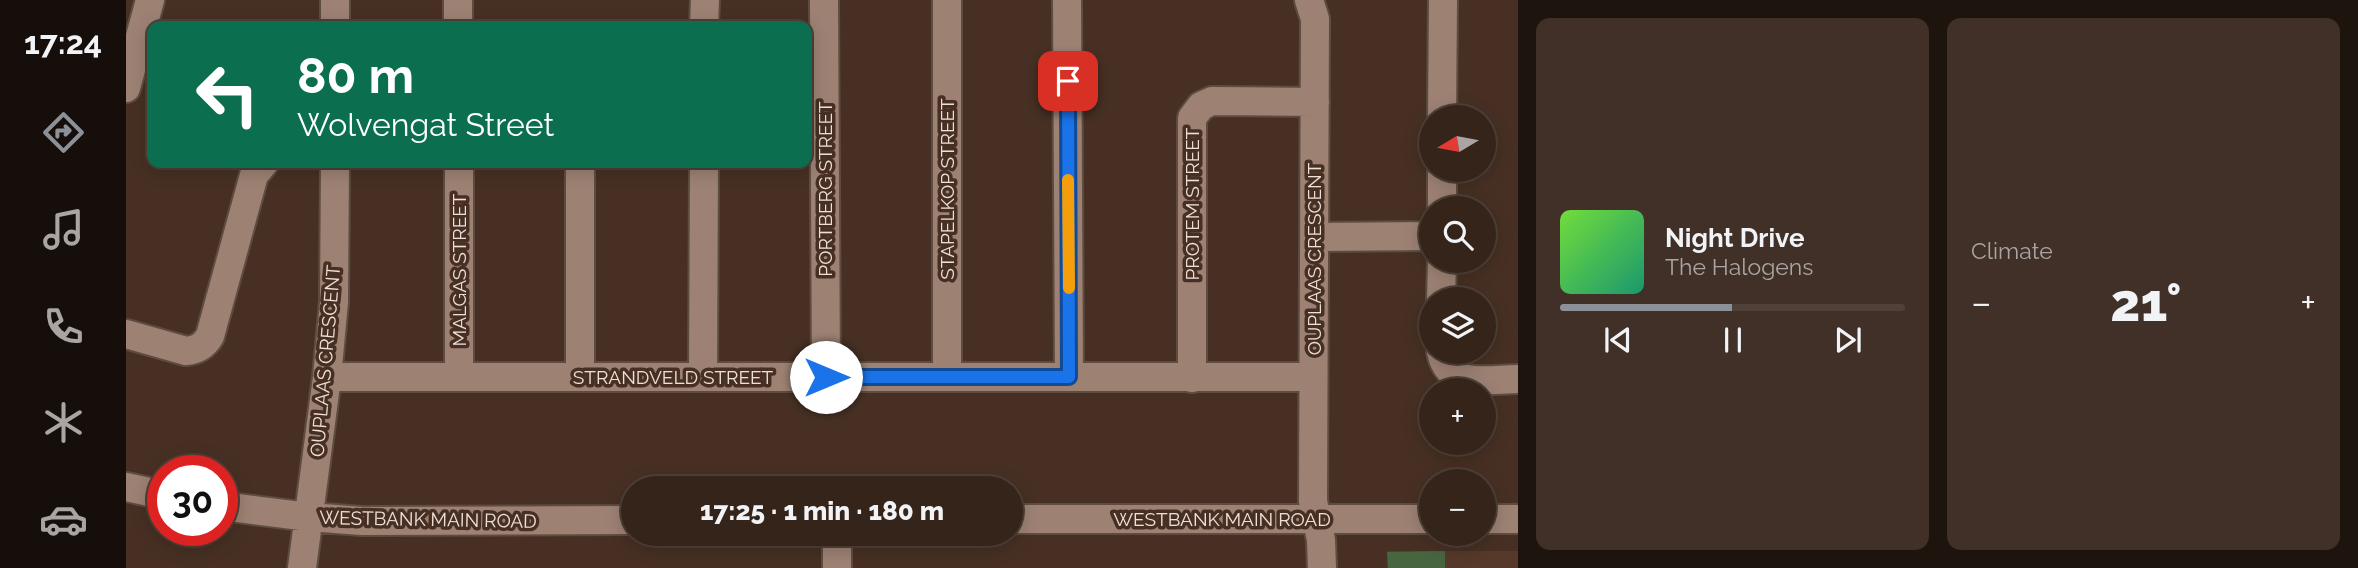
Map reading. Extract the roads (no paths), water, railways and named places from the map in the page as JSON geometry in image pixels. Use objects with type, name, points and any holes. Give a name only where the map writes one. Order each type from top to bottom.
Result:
[{"type":"street","points":[[126,88],[150,0]]},
{"type":"street","points":[[335,0],[335,21]]},
{"type":"street","points":[[458,0],[458,21]]},
{"type":"street","points":[[704,21],[705,0]]},
{"type":"street","name":"PORTBERG STREET","points":[[824,0],[826,377]]},
{"type":"street","name":"STAPELKOP STREET","points":[[947,0],[947,377]]},
{"type":"street","points":[[1067,0],[1069,377]]},
{"type":"street","name":"OUPLAAS CRESCENT","points":[[1309,0],[1315,19],[1313,500],[1318,519],[1322,568]]},
{"type":"street","points":[[1442,105],[1443,0]]},
{"type":"street","name":"PROTEM STREET","points":[[1192,377],[1192,118],[1201,106],[1212,102],[1315,102]]},
{"type":"street","points":[[126,334],[186,351],[194,350],[207,342],[211,336],[254,175],[260,168]]},
{"type":"street","name":"OUPLAAS CRESCENT","points":[[302,568],[334,302],[335,168]]},
{"type":"street","name":"MALGAS STREET","points":[[459,168],[459,377]]},
{"type":"street","points":[[580,168],[580,377]]},
{"type":"street","points":[[703,377],[704,168]]},
{"type":"street","points":[[1314,237],[1419,236]]},
{"type":"street","points":[[1445,364],[1457,377],[1468,380],[1518,379]]},
{"type":"street","name":"STRANDVELD STREET","points":[[327,377],[1313,377]]},
{"type":"street","points":[[126,487],[147,492]]},
{"type":"street","name":"WESTBANK MAIN ROAD","points":[[238,508],[362,521],[621,520]]},
{"type":"street","name":"WESTBANK MAIN ROAD","points":[[1023,519],[1419,519]]},
{"type":"street","points":[[1496,519],[1518,519]]},
{"type":"street","points":[[836,546],[837,568]]}]
